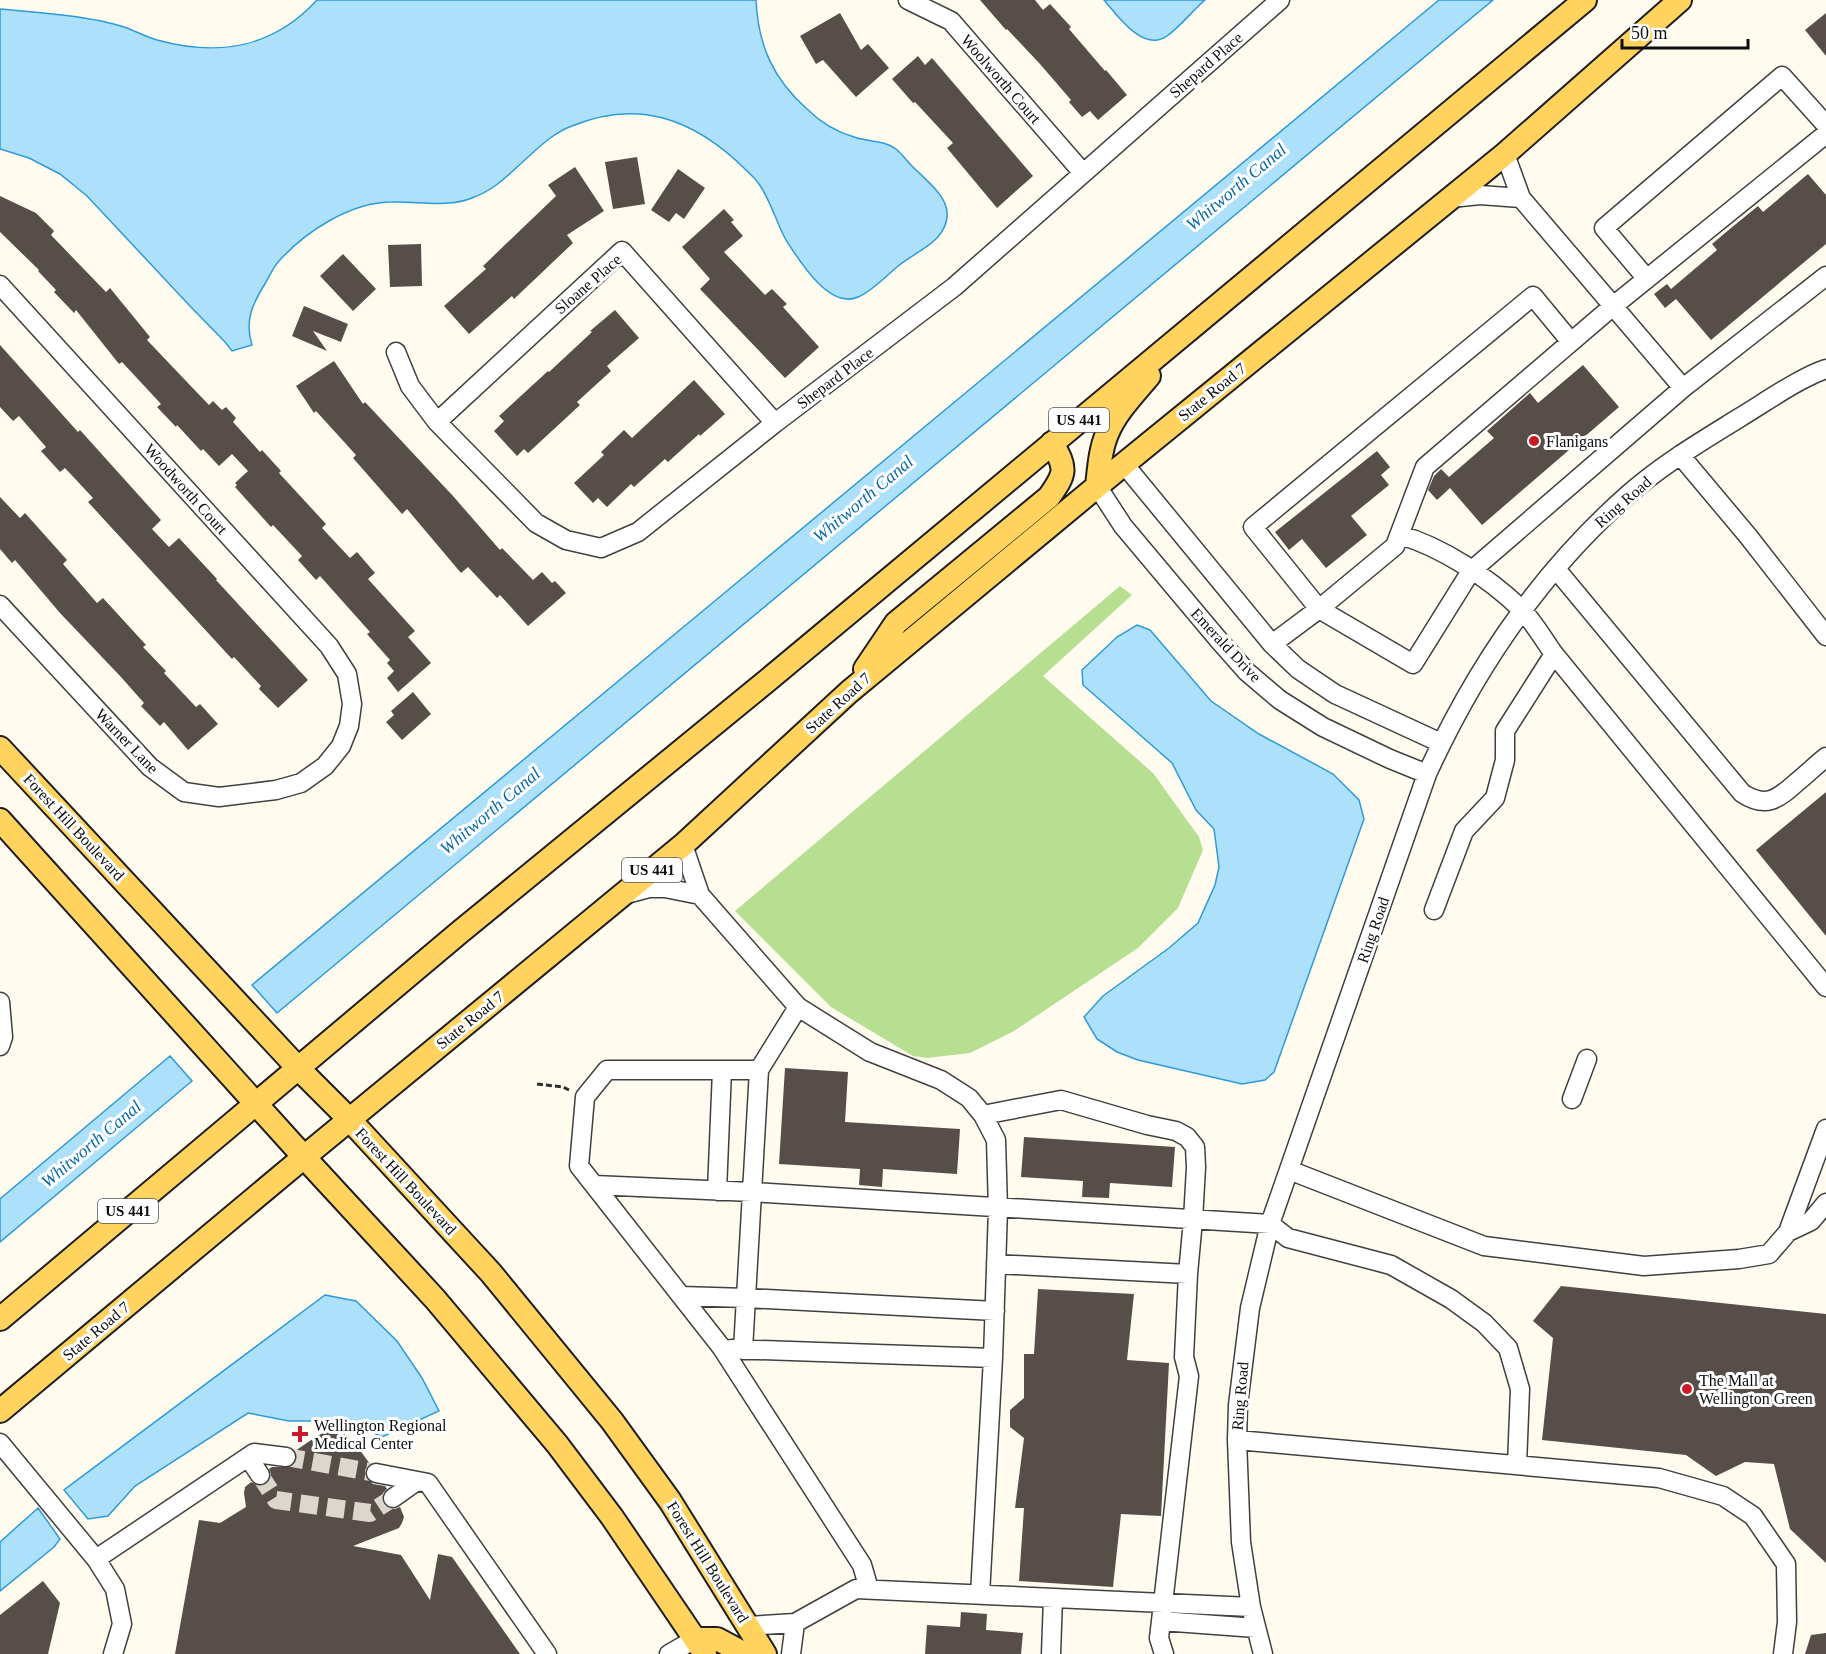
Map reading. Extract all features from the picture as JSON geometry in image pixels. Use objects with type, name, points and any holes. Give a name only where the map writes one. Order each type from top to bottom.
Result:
[{"type":"main road","name":"US 441","points":[[0,1319],[460,932],[768,680],[1585,0]]},
{"type":"main road","name":"State Road 7","points":[[0,1411],[304,1156],[683,845],[849,692],[1096,486],[1505,154],[1680,0]]},
{"type":"main road","points":[[1096,486],[1107,433],[1120,409],[1194,325]]},
{"type":"main road","points":[[849,692],[896,623],[1049,497],[1061,480],[1063,462],[1052,443]]},
{"type":"main road","name":"Forest Hill Boulevard","points":[[0,748],[491,1273],[612,1421],[670,1501],[765,1654]]},
{"type":"main road","points":[[0,820],[435,1299],[557,1444],[612,1517],[700,1646],[717,1639],[745,1654]]},
{"type":"street","name":"Woolworth Court","points":[[908,0],[951,21],[1083,173]]},
{"type":"street","name":"Shepard Place","points":[[396,352],[410,386],[437,422],[536,523],[566,540],[601,548],[638,532],[775,423],[954,287],[1280,0]]},
{"type":"street","points":[[1647,279],[1604,228],[1782,76],[1826,125]]},
{"type":"street","points":[[1272,644],[1319,609],[1395,546],[1425,467],[1612,307],[1826,134]]},
{"type":"street","points":[[1505,154],[1521,198],[1683,388]]},
{"type":"street","points":[[1451,198],[1480,195],[1521,198]]},
{"type":"street","name":"Sloane Place","points":[[437,422],[622,251],[775,423]]},
{"type":"street","points":[[1571,342],[1533,296],[1253,527],[1319,609],[1413,664],[1471,571],[1683,388],[1826,276]]},
{"type":"street","name":"Woodworth Court","points":[[0,285],[329,646],[347,674],[352,704]]},
{"type":"street","name":"Ring Road","points":[[1263,1654],[1251,1607],[1241,1542],[1237,1440],[1239,1394],[1250,1308],[1270,1224],[1427,774],[1459,708],[1495,649],[1556,569],[1590,531],[1631,492],[1680,455],[1776,395],[1826,369]]},
{"type":"street","points":[[1680,455],[1748,536],[1826,636]]},
{"type":"street","name":"Emerald Drive","points":[[1124,464],[1272,644],[1298,669],[1335,694],[1441,743]]},
{"type":"street","name":"Emerald Drive","points":[[1096,486],[1123,526],[1247,672],[1280,700],[1323,727],[1389,759],[1427,774]]},
{"type":"street","points":[[1400,535],[1444,554],[1492,584],[1523,611],[1554,654],[1826,987]]},
{"type":"street","points":[[1556,569],[1742,793],[1751,799],[1761,801],[1781,796],[1826,757]]},
{"type":"street","name":"Warner Lane","points":[[0,605],[150,767],[184,792],[219,797],[276,790],[301,783],[325,766],[341,746],[349,726],[352,704]]},
{"type":"street","points":[[1434,910],[1464,831],[1495,798],[1505,760],[1505,731],[1554,654]]},
{"type":"street","points":[[683,845],[700,896],[798,1006],[870,1052],[941,1080],[969,1098],[983,1115],[996,1140],[998,1209],[995,1311],[980,1595]]},
{"type":"street","points":[[621,896],[649,888],[665,888],[700,896]]},
{"type":"street","points":[[0,1002],[2,1041]]},
{"type":"street","points":[[743,1350],[759,1070],[798,1006]]},
{"type":"street","points":[[1572,1099],[1587,1059]]},
{"type":"street","points":[[759,1070],[607,1070],[585,1097],[579,1166],[722,1348],[862,1565],[868,1589]]},
{"type":"street","points":[[717,1191],[722,1070]]},
{"type":"street","points":[[983,1115],[1061,1100],[1176,1131],[1187,1137],[1195,1147],[1196,1167],[1184,1357],[1188,1376],[1159,1638],[1164,1654]]},
{"type":"street","points":[[1289,1170],[1484,1246],[1644,1266],[1739,1259],[1769,1254],[1788,1232],[1825,1136]]},
{"type":"street","points":[[594,1185],[752,1192],[1270,1224],[1288,1238],[1391,1265],[1451,1299],[1484,1323],[1508,1348],[1520,1389],[1517,1465]]},
{"type":"street","points":[[1788,1232],[1811,1221],[1826,1203]]},
{"type":"street","points":[[996,1264],[1188,1274]]},
{"type":"street","points":[[681,1296],[995,1311]]},
{"type":"street","points":[[722,1348],[993,1358]]},
{"type":"street","points":[[1237,1440],[1659,1478],[1723,1496],[1753,1516],[1786,1564],[1787,1622],[1783,1654]]},
{"type":"street","points":[[0,1443],[96,1558],[115,1589],[122,1624],[113,1654]]},
{"type":"street","points":[[96,1558],[254,1453],[286,1457]]},
{"type":"street","points":[[248,1457],[260,1475]]},
{"type":"street","points":[[376,1473],[428,1483],[547,1654]]},
{"type":"street","points":[[393,1498],[417,1481]]},
{"type":"street","points":[[748,1626],[795,1623],[856,1589],[868,1589],[1053,1598],[1162,1612],[1256,1628]]},
{"type":"street","points":[[1051,1654],[1053,1598]]},
{"type":"street","points":[[1162,1612],[1251,1607]]},
{"type":"street","points":[[791,1654],[795,1623]]},
{"type":"street","points":[[669,1654],[700,1646]]},
{"type":"path","points":[[537,1084],[563,1087],[571,1091]]},
{"type":"green space","points":[[1120,586],[1132,595],[1043,676],[1153,773],[1199,837],[1203,850],[1178,908],[1138,948],[1014,1031],[970,1053],[927,1058],[913,1056],[831,1007],[735,911]]},
{"type":"water","points":[[317,0],[756,0],[764,46],[776,73],[785,86],[812,114],[829,126],[859,139],[886,144],[896,149],[943,199],[947,217],[944,227],[937,238],[868,291],[858,297],[847,299],[836,296],[816,281],[799,259],[786,240],[767,197],[756,180],[718,146],[698,132],[663,118],[640,114],[606,116],[583,122],[560,132],[542,144],[495,186],[472,198],[453,203],[376,203],[330,220],[302,239],[277,263],[251,312],[249,328],[252,345],[232,351],[87,196],[60,174],[29,158],[0,149],[0,9],[89,19],[121,26],[153,39],[202,48],[244,44],[263,38],[282,29]]},
{"type":"water","points":[[1104,0],[1205,0],[1167,36],[1158,40],[1149,40],[1131,30]]},
{"type":"water","name":"Whitworth Canal","points":[[1439,0],[1493,0],[277,1013],[252,985]]},
{"type":"water","points":[[1137,625],[1150,630],[1211,701],[1259,734],[1333,774],[1359,800],[1364,819],[1274,1072],[1265,1080],[1242,1084],[1138,1060],[1117,1052],[1097,1039],[1084,1017],[1103,996],[1169,948],[1198,923],[1215,885],[1219,867],[1214,829],[1196,810],[1172,763],[1083,685],[1082,670],[1117,637]]},
{"type":"water","name":"Whitworth Canal","points":[[170,1056],[192,1081],[0,1242],[0,1199]]},
{"type":"water","points":[[325,1295],[356,1301],[397,1341],[422,1378],[439,1411],[382,1437],[356,1424],[289,1421],[248,1413],[135,1486],[108,1516],[88,1519],[64,1490]]},
{"type":"water","points":[[38,1508],[60,1539],[54,1547],[0,1591],[0,1542]]},
{"type":"building","points":[[980,0],[1035,0],[1043,10],[1050,4],[1127,95],[1098,120],[1090,111],[1082,117],[1069,102],[1071,100],[1040,64]]},
{"type":"building","points":[[840,13],[861,50],[868,44],[889,68],[856,97],[823,60],[816,64],[800,36]]},
{"type":"building","points":[[1826,13],[1826,56],[1805,30]]},
{"type":"building","points":[[918,56],[925,65],[932,58],[1033,176],[997,208],[947,148],[953,143],[892,79]]},
{"type":"building","points":[[637,157],[645,204],[613,209],[605,162]]},
{"type":"building","points":[[575,167],[604,211],[567,235],[573,243],[514,299],[512,296],[469,334],[444,306],[486,269],[483,266],[556,196],[548,185]]},
{"type":"building","points":[[678,169],[705,188],[684,219],[676,213],[669,222],[651,210]]},
{"type":"building","points":[[1808,174],[1826,195],[1826,244],[1711,340],[1676,299],[1665,308],[1654,294],[1667,284],[1671,289],[1717,250],[1712,244],[1731,228],[1758,206],[1763,212]]},
{"type":"building","points":[[0,196],[36,213],[54,231],[51,235],[106,292],[110,288],[150,337],[147,340],[209,405],[213,401],[222,410],[226,407],[236,418],[233,422],[281,471],[279,473],[326,524],[322,528],[350,558],[357,552],[375,573],[368,579],[415,631],[408,637],[431,663],[398,692],[387,678],[394,671],[387,663],[390,660],[367,634],[370,632],[320,576],[316,580],[298,560],[302,556],[273,525],[271,527],[235,487],[237,485],[235,483],[248,471],[232,454],[219,466],[203,449],[201,451],[177,425],[176,427],[157,407],[161,404],[122,362],[119,364],[76,310],[74,313],[54,292],[56,290],[39,270],[0,232]]},
{"type":"building","points":[[724,209],[734,220],[731,222],[743,236],[724,252],[765,295],[772,289],[787,304],[783,307],[819,347],[785,378],[700,289],[710,279],[682,247]]},
{"type":"building","points":[[421,244],[422,286],[390,287],[388,245]]},
{"type":"building","points":[[343,254],[376,289],[353,311],[320,276]]},
{"type":"building","points":[[304,306],[348,324],[341,342],[313,331],[327,351],[292,336]]},
{"type":"building","points":[[615,310],[639,338],[607,366],[611,371],[577,402],[580,405],[528,453],[524,449],[517,456],[494,431],[504,421],[499,416]]},
{"type":"building","points":[[0,345],[161,520],[152,529],[169,547],[179,538],[308,680],[278,708],[259,689],[261,686],[234,657],[232,659],[88,502],[93,498],[65,468],[60,472],[41,451],[46,447],[19,416],[13,421],[0,407]]},
{"type":"building","points":[[334,361],[363,404],[365,402],[500,550],[502,548],[533,580],[542,572],[566,593],[528,626],[500,595],[497,598],[468,567],[461,573],[407,509],[402,514],[353,458],[356,455],[316,411],[314,413],[296,386]]},
{"type":"building","points":[[1583,365],[1619,407],[1482,525],[1450,488],[1437,500],[1428,490],[1434,476],[1441,469],[1449,477],[1494,438],[1487,431],[1530,393],[1538,403]]},
{"type":"building","points":[[694,380],[725,414],[668,462],[665,459],[634,487],[631,484],[607,507],[598,498],[593,503],[574,483],[604,455],[601,452],[624,430],[632,438]]},
{"type":"building","points":[[1377,451],[1390,467],[1381,475],[1389,485],[1351,516],[1367,535],[1326,568],[1302,539],[1289,550],[1275,532]]},
{"type":"building","points":[[0,497],[20,518],[25,513],[67,560],[63,564],[97,603],[103,598],[146,645],[143,647],[166,671],[164,673],[196,707],[200,704],[218,724],[188,750],[164,722],[160,726],[141,706],[144,703],[121,677],[60,613],[15,560],[12,563],[0,549]]},
{"type":"building","points":[[413,692],[431,714],[402,740],[386,722],[394,715],[391,711]]},
{"type":"building","points":[[1826,792],[1826,936],[1756,850]]},
{"type":"building","points":[[785,1068],[848,1072],[845,1122],[960,1129],[957,1174],[883,1169],[882,1187],[859,1185],[860,1169],[779,1164]]},
{"type":"building","points":[[1024,1137],[1175,1147],[1172,1187],[1110,1183],[1109,1198],[1082,1197],[1083,1181],[1021,1177]]},
{"type":"building","name":"The Mall at Wellington Green","points":[[1561,1286],[1826,1314],[1826,1563],[1790,1529],[1774,1464],[1745,1462],[1716,1476],[1686,1455],[1542,1440],[1553,1338],[1533,1321]]},
{"type":"building","points":[[1038,1289],[1134,1294],[1127,1360],[1169,1363],[1161,1516],[1121,1514],[1113,1587],[1019,1581],[1024,1508],[1015,1508],[1024,1438],[1010,1427],[1010,1410],[1024,1398],[1024,1354],[1034,1354]]},
{"type":"building","points":[[325,1432],[343,1433],[354,1442],[370,1464],[365,1470],[366,1477],[373,1484],[385,1486],[387,1489],[382,1498],[384,1504],[389,1508],[400,1507],[404,1517],[399,1528],[353,1546],[401,1555],[430,1600],[438,1554],[452,1557],[520,1654],[175,1654],[199,1520],[220,1523],[246,1507],[245,1487],[251,1482],[260,1486],[266,1485],[271,1474],[269,1469],[291,1467],[297,1459],[295,1451]]},
{"type":"building","points":[[43,1581],[60,1603],[48,1654],[0,1654],[0,1615]]},
{"type":"building","points":[[961,1612],[987,1614],[986,1630],[1023,1633],[1021,1654],[925,1654],[927,1625],[960,1627]]},
{"type":"building","points":[[1826,1633],[1826,1654],[1805,1654],[1811,1635]]},
{"type":"tunnel","points":[[286,1457],[376,1473]]},
{"type":"tunnel","points":[[260,1475],[276,1500],[370,1513],[393,1498]]},
{"type":"place","name":"Flanigans","points":[[1534,441]]},
{"type":"place","name":"The Mall at Wellington Green","points":[[1687,1389]]},
{"type":"place","name":"Wellington Regional Medical Center","points":[[300,1434]]}]
